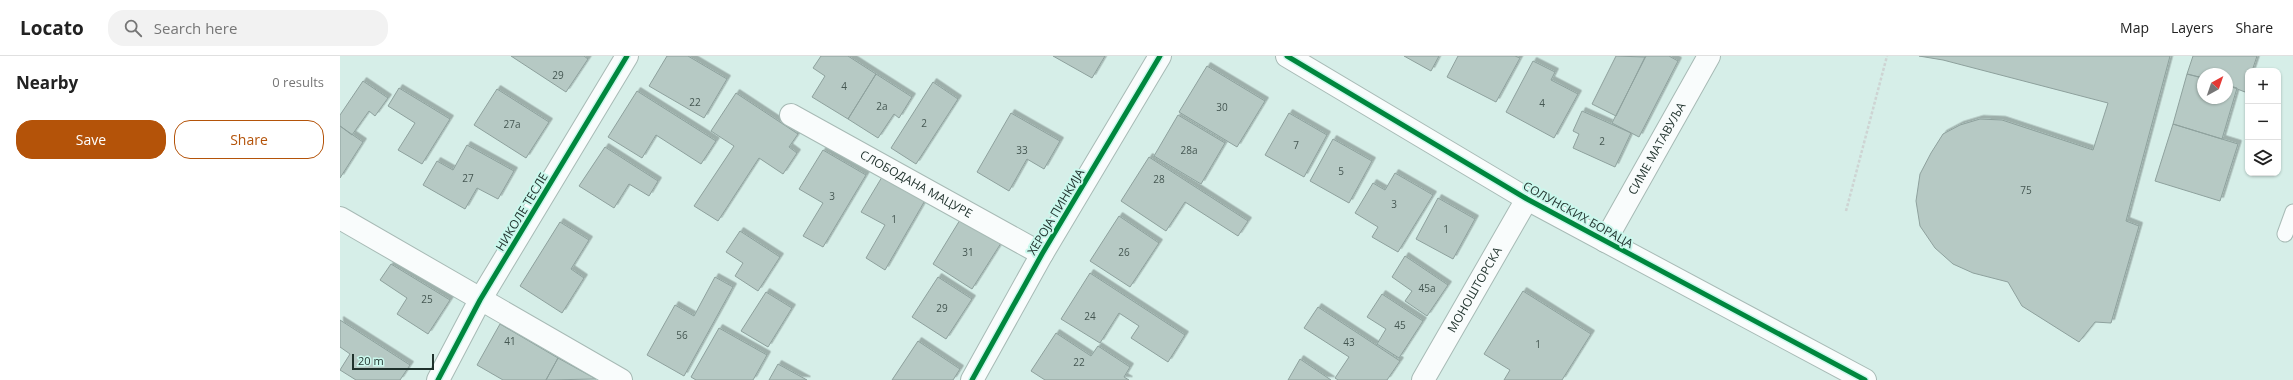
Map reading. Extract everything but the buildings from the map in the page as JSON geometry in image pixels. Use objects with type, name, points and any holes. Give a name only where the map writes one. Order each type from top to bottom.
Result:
[{"type":"street","name":"НИКОЛЕ ТЕСЛЕ","points":[[438,380],[480,300],[627,56]]},
{"type":"street","name":"ХЕРОЈА ПИНКИЈА","points":[[972,380],[1042,254],[1160,56]]},
{"type":"street","name":"СОЛУНСКИХ БОРАЦА","points":[[1287,56],[1527,199],[1865,380]]},
{"type":"street","name":"СИМЕ МАТАВУЉА","points":[[1605,241],[1709,56]]},
{"type":"street","name":"СЛОБОДАНА МАЦУРЕ","points":[[791,115],[1042,254]]},
{"type":"street","name":"МОНОШТОРСКА","points":[[1422,380],[1527,199]]},
{"type":"street","points":[[340,218],[621,380]]},
{"type":"lane","points":[[2285,234],[2293,212]]},
{"type":"path","points":[[1846,211],[1887,56]]},
{"type":"cycle path","points":[[438,380],[480,300],[627,56]]},
{"type":"cycle path","points":[[972,380],[1042,254],[1160,56]]},
{"type":"cycle path","points":[[1287,56],[1527,199],[1865,380]]}]
